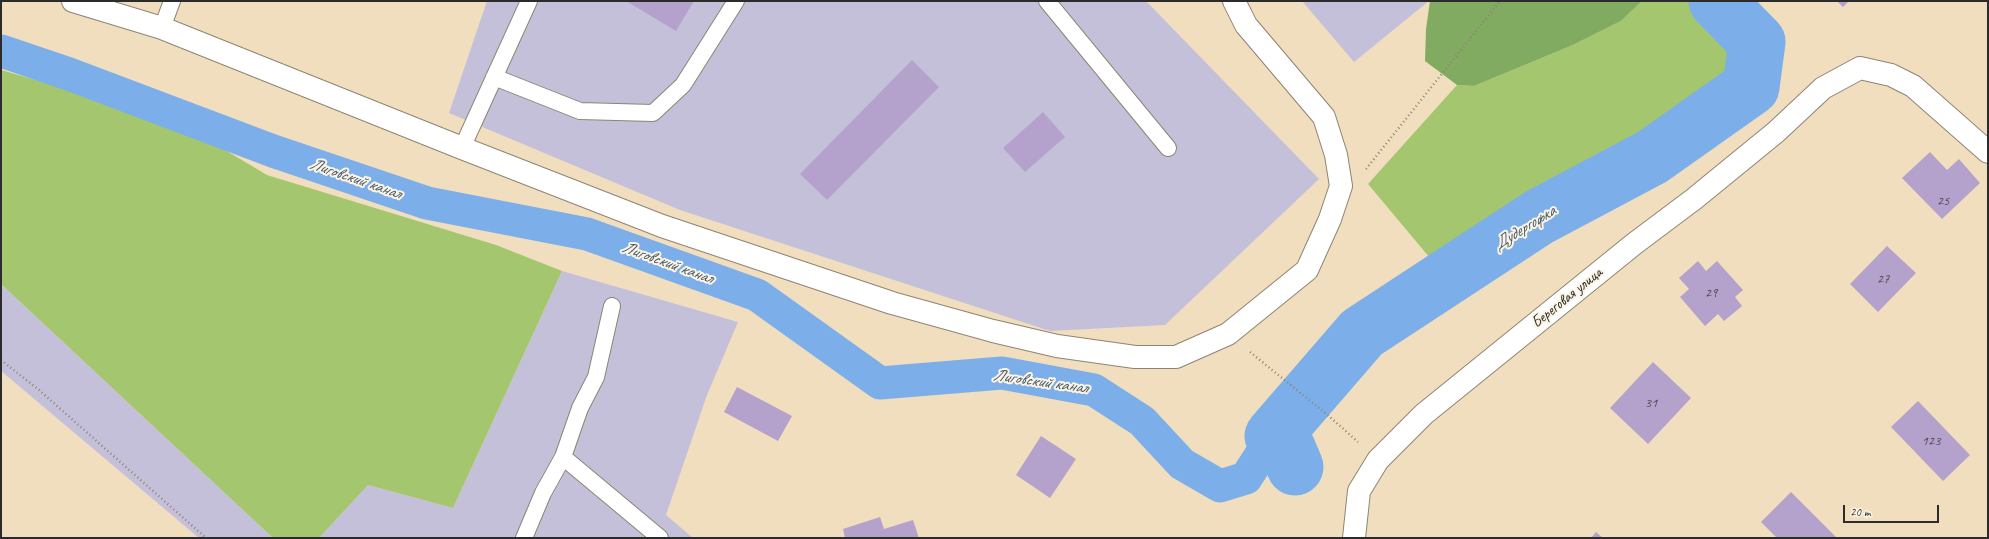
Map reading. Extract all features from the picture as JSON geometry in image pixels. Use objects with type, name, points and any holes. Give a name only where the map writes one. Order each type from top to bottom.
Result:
[{"type":"street","points":[[73,1],[162,28],[662,226],[892,303],[993,331],[1057,346],[1142,357],[1176,357],[1228,334],[1307,270],[1330,219],[1341,186],[1336,155],[1324,117],[1246,25],[1234,1]]},
{"type":"street","name":"Береговая улица","points":[[1354,537],[1359,490],[1378,460],[1424,414],[1634,244],[1694,199],[1776,132],[1823,88],[1860,68],[1891,75],[1913,86],[1988,152]]},
{"type":"lane","points":[[162,28],[172,1]]},
{"type":"lane","points":[[462,148],[530,1]]},
{"type":"lane","points":[[494,77],[580,111],[653,113],[682,85],[736,1]]},
{"type":"lane","points":[[1047,1],[1168,148]]},
{"type":"lane","points":[[524,538],[543,493],[563,457],[580,408],[596,377],[612,306]]},
{"type":"lane","points":[[563,457],[660,538]]},
{"type":"path","points":[[1341,186],[1368,168],[1500,1]]},
{"type":"path","points":[[1228,334],[1330,416],[1378,460]]},
{"type":"path","points":[[1,360],[39,390],[206,538]]},
{"type":"shaded area","points":[[487,1],[1146,1],[1319,179],[1165,325],[1050,331],[680,210],[449,113]]},
{"type":"shaded area","points":[[1302,1],[1429,1],[1354,62]]},
{"type":"shaded area","points":[[562,271],[738,322],[707,395],[666,515],[693,538],[319,538],[368,485],[453,508]]},
{"type":"shaded area","points":[[1,284],[273,538],[199,538],[1,371]]},
{"type":"green space","points":[[1430,1],[1642,1],[1621,21],[1573,45],[1474,86],[1457,85],[1425,61],[1426,29]]},
{"type":"green space","points":[[1642,1],[1707,1],[1734,59],[1732,74],[1723,92],[1692,120],[1653,145],[1580,179],[1440,270],[1368,184],[1457,85],[1474,86],[1573,45],[1621,21]]},
{"type":"green space","points":[[1,70],[78,92],[220,147],[267,175],[496,245],[562,271],[453,508],[368,485],[319,538],[273,538],[1,284]]},
{"type":"building","points":[[626,1],[694,1],[676,31]]},
{"type":"building","points":[[1837,1],[1849,1],[1843,7]]},
{"type":"building","points":[[912,60],[939,87],[827,200],[800,174]]},
{"type":"building","points":[[1043,112],[1065,137],[1025,172],[1003,148]]},
{"type":"building","points":[[1930,152],[1947,170],[1959,159],[1980,183],[1942,219],[1902,178]]},
{"type":"building","points":[[1887,246],[1916,273],[1878,312],[1850,284]]},
{"type":"building","points":[[1698,261],[1706,271],[1717,261],[1743,290],[1735,297],[1742,306],[1724,321],[1718,314],[1705,326],[1680,297],[1689,289],[1679,278]]},
{"type":"building","points":[[1653,362],[1691,398],[1648,444],[1610,408]]},
{"type":"building","points":[[737,387],[792,416],[778,441],[724,412]]},
{"type":"building","points":[[1918,401],[1970,455],[1943,481],[1891,427]]},
{"type":"building","points":[[1041,436],[1076,459],[1050,498],[1016,475]]},
{"type":"building","points":[[1791,492],[1837,538],[1777,538],[1761,522]]},
{"type":"building","points":[[880,517],[884,529],[913,520],[919,538],[845,538],[843,529]]},
{"type":"building","points":[[1596,532],[1603,538],[1591,538]]},
{"type":"waterway","name":"Дудергофка","points":[[1295,467],[1287,448],[1273,436],[1362,333],[1539,217],[1652,157],[1751,87],[1757,42],[1717,1]]},
{"type":"waterway","name":"Лиговский канал","points":[[1,51],[69,74],[273,151],[427,203],[587,234],[757,295],[880,383],[1002,373],[1094,390],[1142,421],[1182,464],[1220,486],[1246,478],[1273,436]]}]
